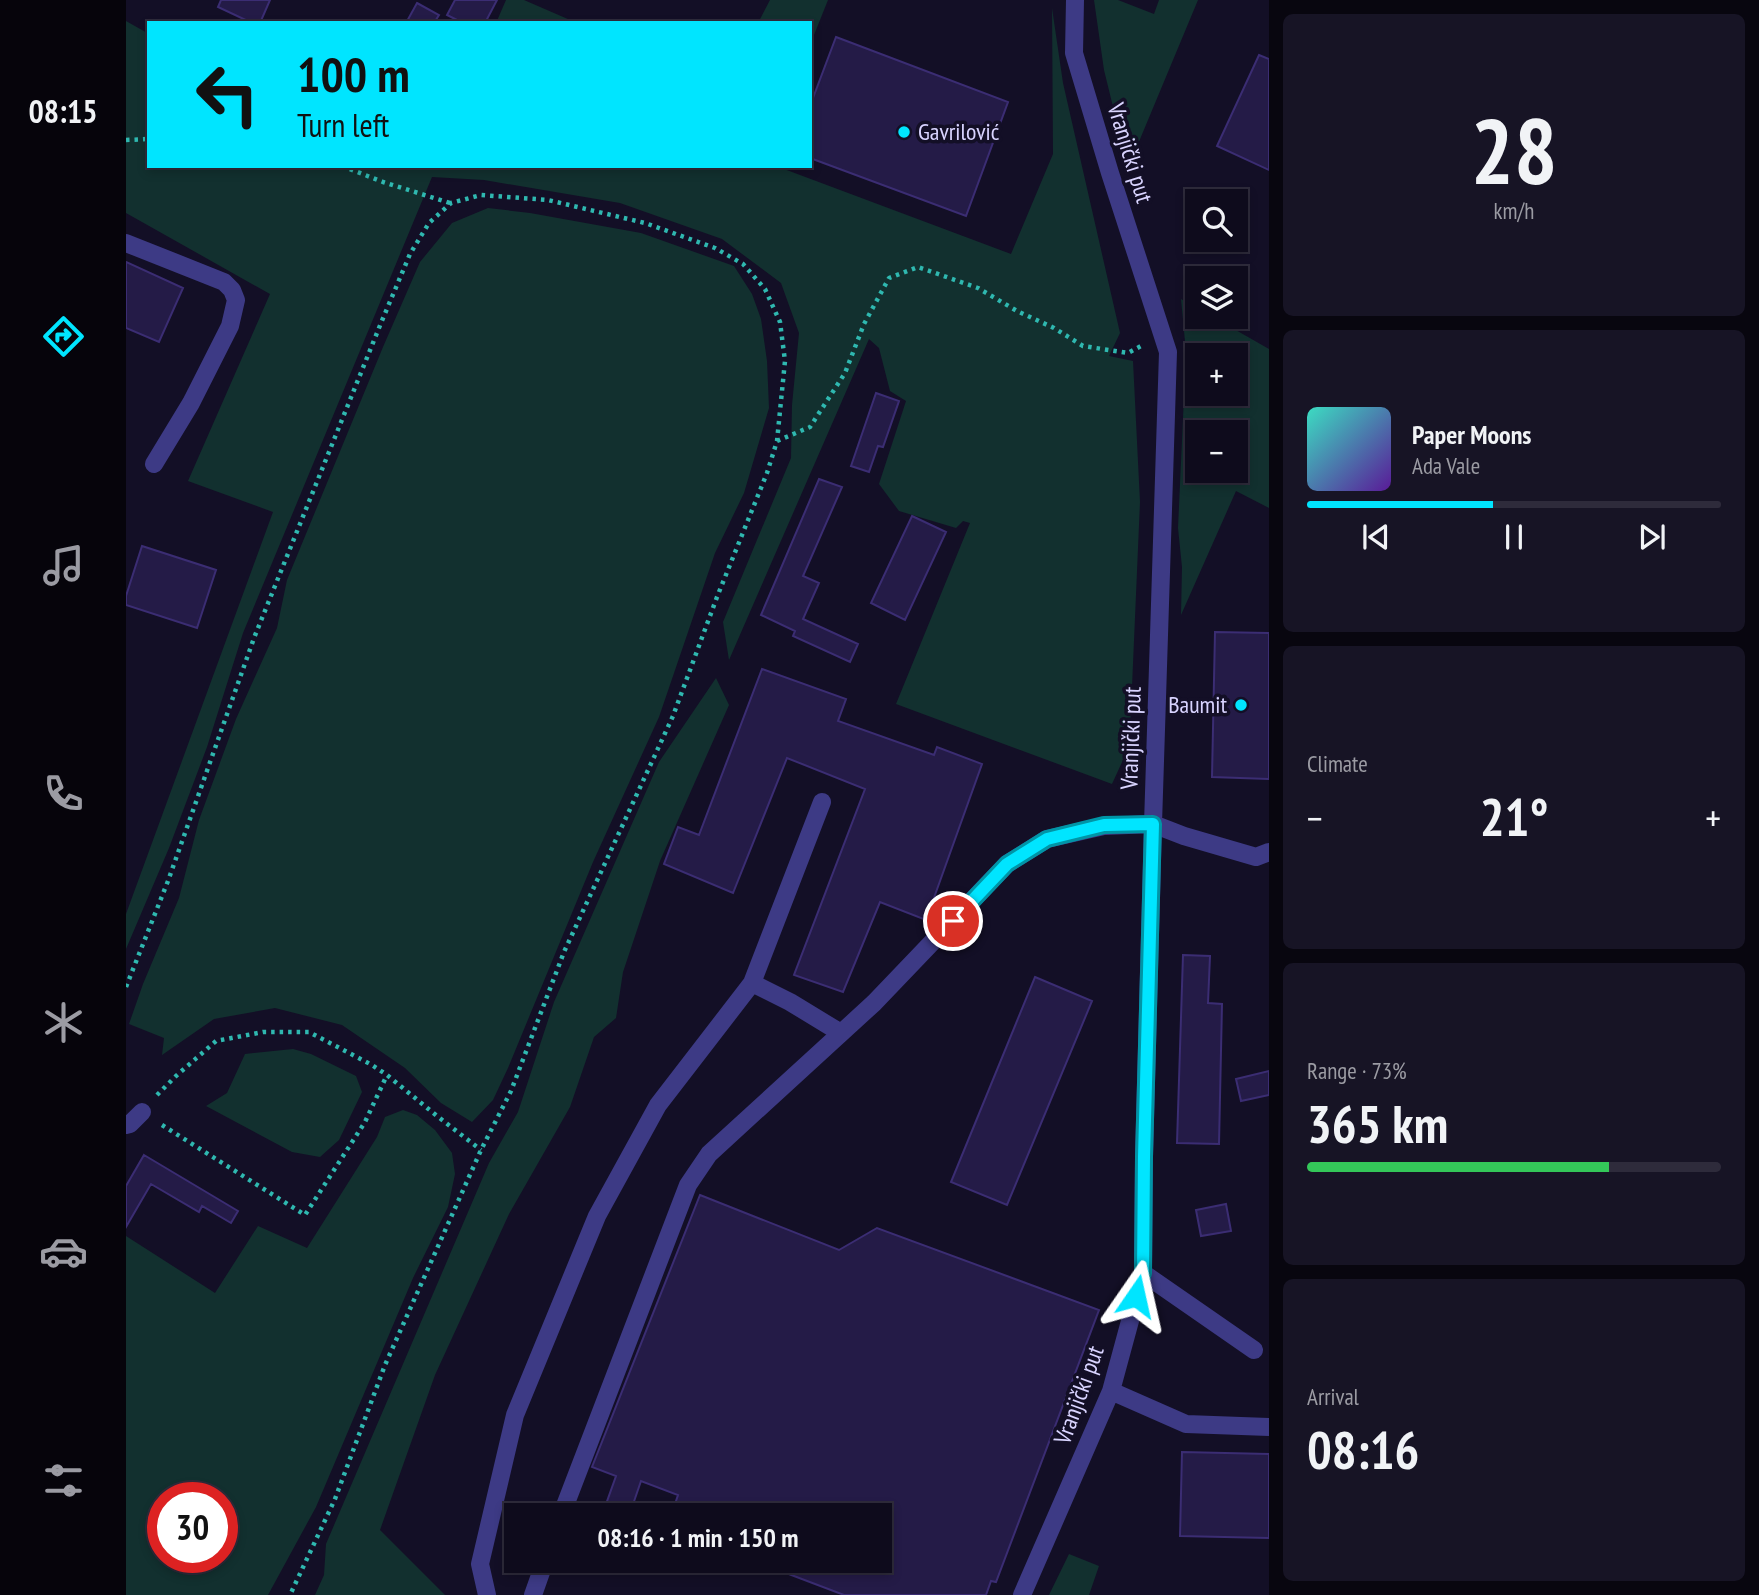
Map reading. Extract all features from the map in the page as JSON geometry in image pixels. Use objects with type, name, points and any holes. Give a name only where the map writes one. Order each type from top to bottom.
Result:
[{"type":"street","name":"Vranjički put","points":[[1022,1595],[1111,1391],[1143,1273],[1153,824],[1168,352],[1074,53],[1075,0]]},
{"type":"street","points":[[126,243],[224,282],[232,290],[236,300],[230,326],[218,352],[191,403],[153,464]]},
{"type":"street","points":[[487,1595],[480,1564],[515,1415],[597,1216],[657,1105],[752,984],[822,802]]},
{"type":"street","points":[[566,1503],[688,1185],[709,1154],[874,1003],[1007,864],[1047,839],[1104,825],[1153,824],[1184,836],[1256,856],[1269,852]]},
{"type":"street","points":[[752,984],[790,1002],[841,1033]]},
{"type":"street","points":[[126,1125],[142,1112]]},
{"type":"street","points":[[1143,1273],[1254,1350]]},
{"type":"street","points":[[1111,1391],[1186,1424],[1269,1427]]},
{"type":"street","points":[[533,1595],[541,1573]]},
{"type":"path","points":[[126,140],[147,139]]},
{"type":"path","points":[[347,168],[451,203]]},
{"type":"path","points":[[126,987],[168,881],[254,638],[410,254],[429,223],[451,203],[481,195],[548,200],[645,223],[715,248],[743,264],[765,289],[780,322],[785,361],[777,441],[767,473],[673,716],[564,953],[511,1091],[481,1150],[385,1365],[335,1499],[290,1595]]},
{"type":"path","points":[[777,441],[810,427],[845,373],[864,324],[889,278],[918,267],[978,288],[1083,346],[1128,353],[1162,335]]},
{"type":"path","points":[[387,1075],[365,1122],[305,1215],[142,1112],[176,1076],[216,1041],[263,1032],[309,1032],[387,1075],[481,1150]]},
{"type":"green space","points":[[506,0],[524,0],[572,21],[497,21]]},
{"type":"green space","points":[[770,0],[828,0],[812,40],[812,21],[759,21]]},
{"type":"green space","points":[[1094,0],[1118,0],[1154,14],[1159,0],[1198,0],[1128,168],[1104,70]]},
{"type":"green space","points":[[1052,8],[1063,83],[1120,333],[1109,356],[1133,361],[1140,502],[1130,733],[1128,749],[1112,784],[896,704],[970,523],[963,521],[956,528],[899,511],[879,484],[906,401],[890,391],[879,348],[869,339],[729,660],[723,622],[791,458],[792,405],[799,333],[781,283],[722,239],[620,203],[484,180],[432,177],[243,633],[207,747],[169,848],[126,949],[126,914],[273,512],[188,481],[270,294],[126,213],[126,21],[147,33],[147,168],[781,168],[1011,254],[1053,154]]},
{"type":"green space","points":[[488,208],[641,233],[734,266],[752,294],[761,319],[767,361],[769,408],[744,493],[715,553],[659,717],[593,862],[508,1068],[493,1100],[472,1122],[441,1103],[405,1068],[342,1025],[275,1008],[214,1019],[162,1055],[164,1038],[129,1024],[179,898],[199,820],[236,719],[277,628],[287,580],[420,262],[452,223]]},
{"type":"green space","points":[[1181,299],[1185,301],[1185,329],[1234,329],[1269,349],[1269,508],[1236,491],[1181,615],[1182,567],[1178,528],[1185,374],[1185,406],[1248,406],[1248,343],[1185,343]]},
{"type":"green space","points":[[716,678],[729,705],[660,861],[623,972],[616,1018],[594,1037],[570,1107],[509,1214],[435,1375],[380,1530],[445,1595],[315,1595],[324,1575],[326,1544],[489,1163],[518,1112],[554,1002],[659,762]]},
{"type":"green space","points":[[293,1049],[311,1054],[356,1076],[362,1092],[339,1140],[320,1157],[292,1152],[206,1106],[227,1093],[245,1054]]},
{"type":"green space","points":[[403,1110],[417,1115],[435,1130],[452,1153],[455,1174],[448,1207],[413,1278],[316,1507],[268,1595],[126,1595],[126,1236],[215,1293],[258,1226],[307,1248],[377,1137],[385,1117]]},
{"type":"green space","points":[[1069,1554],[1099,1566],[1089,1595],[1049,1595]]},
{"type":"building","points":[[221,0],[270,0],[261,21],[248,21],[218,7]]},
{"type":"building","points":[[455,0],[497,0],[486,21],[459,21],[447,15]]},
{"type":"building","points":[[417,3],[439,15],[435,21],[407,21]]},
{"type":"building","name":"Gavrilović","points":[[836,37],[1008,102],[966,216],[812,159],[812,101]]},
{"type":"building","points":[[1259,55],[1269,59],[1269,170],[1217,146]]},
{"type":"building","points":[[126,262],[183,288],[159,342],[126,328]]},
{"type":"building","points":[[876,393],[899,401],[883,447],[878,446],[869,472],[851,466]]},
{"type":"building","points":[[819,479],[842,487],[803,576],[819,583],[803,619],[858,644],[850,662],[793,636],[795,631],[761,615]]},
{"type":"building","points":[[912,516],[946,532],[905,620],[871,603]]},
{"type":"building","points":[[142,546],[216,570],[197,628],[126,605],[126,596]]},
{"type":"building","name":"Baumit","points":[[1215,632],[1269,633],[1269,779],[1212,777]]},
{"type":"building","points":[[762,669],[846,699],[838,721],[934,755],[937,747],[982,764],[926,920],[880,902],[843,992],[794,975],[865,789],[787,758],[733,893],[664,864],[678,827],[699,835]]},
{"type":"building","points":[[1183,955],[1210,956],[1208,1003],[1222,1004],[1219,1144],[1177,1143]]},
{"type":"building","points":[[1035,977],[1092,1001],[1007,1205],[951,1182]]},
{"type":"building","points":[[1269,1071],[1269,1095],[1241,1101],[1236,1079]]},
{"type":"building","points":[[144,1155],[238,1211],[231,1223],[202,1206],[199,1212],[151,1184],[126,1227],[126,1186]]},
{"type":"building","points":[[700,1195],[839,1250],[877,1228],[1099,1310],[996,1582],[991,1581],[986,1595],[844,1595],[786,1573],[892,1573],[892,1503],[675,1503],[678,1495],[641,1481],[633,1503],[606,1503],[616,1476],[592,1467]]},
{"type":"building","points":[[1226,1204],[1231,1231],[1201,1236],[1196,1210]]},
{"type":"building","points":[[1182,1452],[1269,1454],[1269,1538],[1180,1536]]},
{"type":"place","name":"Gavrilović","points":[[904,132]]},
{"type":"place","name":"Baumit","points":[[1241,705]]},
{"type":"route","points":[[953,921],[1007,864],[1047,839],[1104,825],[1153,824],[1143,1273],[1136,1296]]}]
